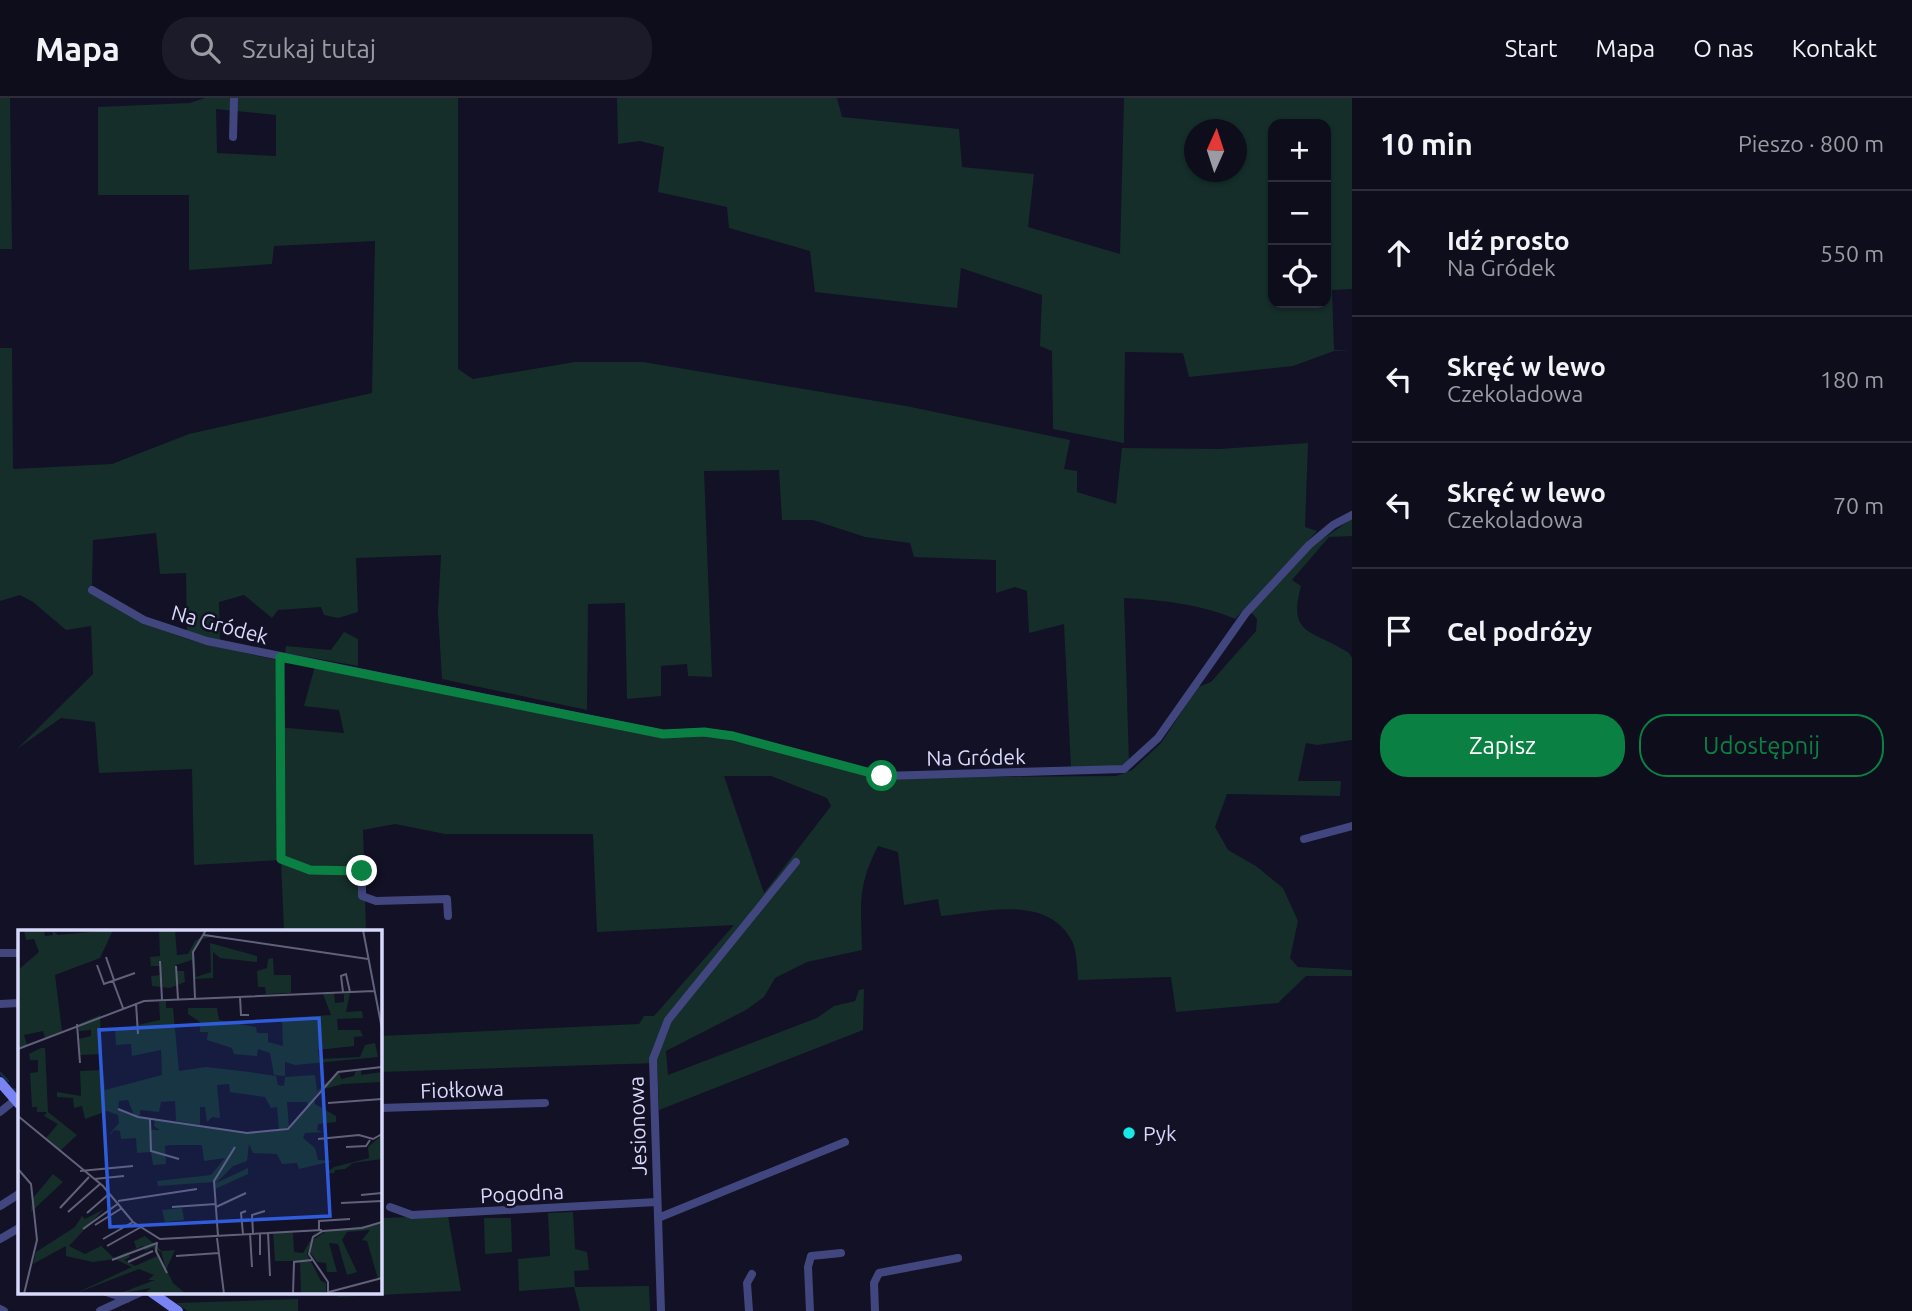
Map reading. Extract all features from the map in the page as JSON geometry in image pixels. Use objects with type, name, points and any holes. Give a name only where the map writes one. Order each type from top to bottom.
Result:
[{"type":"street","points":[[233,137],[234,98]]},
{"type":"street","name":"Na Gródek","points":[[92,590],[144,620],[174,632],[280,657],[663,734],[704,732],[733,736],[882,776],[1124,769],[1158,738],[1246,612],[1309,545],[1333,525],[1352,515]]},
{"type":"street","points":[[280,657],[281,859],[310,870],[362,871],[362,896],[376,901],[447,899],[449,916]]},
{"type":"street","points":[[1304,839],[1352,826]]},
{"type":"street","name":"Jesionowa","points":[[661,1311],[653,1059],[668,1020],[796,862]]},
{"type":"street","points":[[0,953],[18,953]]},
{"type":"street","points":[[0,1004],[18,1003]]},
{"type":"street","points":[[0,1082],[17,1102],[0,1112]]},
{"type":"street","name":"Fiołkowa","points":[[382,1108],[545,1103]]},
{"type":"street","points":[[658,1218],[845,1142]]},
{"type":"street","points":[[0,1206],[18,1195]]},
{"type":"street","name":"Pogodna","points":[[390,1207],[412,1215],[657,1202]]},
{"type":"street","points":[[0,1239],[18,1229]]},
{"type":"street","points":[[810,1311],[808,1267],[811,1256],[841,1253]]},
{"type":"street","points":[[875,1311],[874,1283],[879,1273],[958,1258]]},
{"type":"street","points":[[749,1311],[747,1283],[752,1274]]},
{"type":"street","points":[[112,1294],[127,1299]]},
{"type":"street","points":[[100,1311],[137,1294]]},
{"type":"street","points":[[154,1294],[178,1311]]},
{"type":"green space","points":[[0,98],[10,98],[12,249],[0,249]]},
{"type":"green space","points":[[205,98],[458,98],[458,369],[473,379],[575,362],[643,362],[906,406],[1070,440],[1064,469],[1077,471],[1077,492],[1116,504],[1122,448],[1219,449],[1308,443],[1305,527],[1317,531],[1235,619],[1181,604],[1124,598],[1129,763],[1117,767],[1071,768],[1064,624],[1029,633],[1027,591],[1015,587],[996,593],[996,560],[914,557],[910,543],[865,537],[813,520],[782,520],[779,470],[704,471],[712,677],[688,676],[687,664],[661,666],[661,696],[627,699],[625,603],[588,604],[587,710],[442,679],[438,612],[441,555],[356,558],[358,612],[338,618],[324,615],[321,607],[278,610],[272,618],[244,595],[219,602],[220,640],[187,632],[186,573],[160,574],[156,533],[93,540],[92,585],[88,590],[142,623],[190,640],[276,660],[277,727],[344,733],[339,710],[304,706],[315,666],[663,738],[703,735],[788,752],[873,778],[1116,776],[1132,770],[1161,743],[1198,687],[1211,682],[1256,631],[1257,619],[1251,612],[1312,546],[1352,519],[1352,536],[1329,537],[1292,580],[1301,586],[1298,615],[1306,630],[1336,645],[1352,658],[1352,740],[1317,745],[1306,743],[1298,781],[1341,781],[1340,796],[1227,794],[1215,827],[1228,850],[1256,866],[1283,888],[1298,921],[1290,958],[1298,967],[1352,970],[1352,976],[1306,976],[1278,1003],[1176,1012],[1171,977],[1078,980],[1072,941],[1061,926],[1047,917],[1014,909],[941,916],[938,899],[904,905],[898,852],[878,846],[863,885],[862,950],[807,962],[775,978],[764,997],[746,1010],[666,1051],[668,1075],[817,1018],[834,1006],[855,1001],[859,990],[864,989],[863,1030],[659,1110],[657,1063],[382,1072],[382,1036],[639,1024],[644,1016],[654,1016],[734,925],[597,932],[593,834],[445,834],[395,824],[363,830],[366,930],[284,930],[281,860],[194,865],[192,769],[99,773],[95,722],[61,718],[17,749],[93,674],[91,626],[66,630],[33,602],[20,595],[0,601],[0,348],[12,348],[13,469],[112,464],[189,434],[372,393],[375,241],[274,246],[272,264],[189,270],[189,195],[98,195],[98,107],[190,103]],"holes":[[[216,109],[276,115],[276,156],[217,153]],[[724,776],[771,776],[827,798],[831,806],[764,893]]]},
{"type":"green space","points":[[617,98],[837,98],[842,117],[959,129],[962,167],[1034,174],[1028,227],[1120,254],[1124,98],[1352,98],[1352,289],[1332,290],[1334,350],[1352,351],[1334,351],[1293,366],[1189,377],[1183,353],[1125,352],[1124,443],[1053,429],[1052,351],[1040,346],[1042,295],[961,268],[957,308],[815,292],[810,251],[729,228],[727,207],[658,192],[664,147],[640,141],[618,144]]},
{"type":"green space","points":[[344,632],[358,639],[358,666],[285,653],[286,646],[331,650]]},
{"type":"green space","points":[[573,1212],[575,1249],[587,1252],[589,1270],[574,1271],[575,1287],[649,1286],[650,1311],[580,1311],[574,1287],[519,1291],[518,1259],[550,1256],[548,1213]]},
{"type":"green space","points":[[448,1216],[461,1291],[338,1297],[337,1294],[382,1294],[382,1218]]},
{"type":"green space","points":[[484,1218],[511,1218],[512,1252],[485,1254]]},
{"type":"green space","points":[[298,1299],[298,1311],[188,1311],[176,1303]]},
{"type":"waterway","points":[[0,1073],[8,1081]]},
{"type":"waterway","points":[[14,1089],[18,1094]]},
{"type":"place","name":"Pyk","points":[[1129,1133]]},
{"type":"route","points":[[362,871],[310,870],[281,859],[280,657],[447,688],[663,734],[704,732],[733,736],[882,776]]}]
